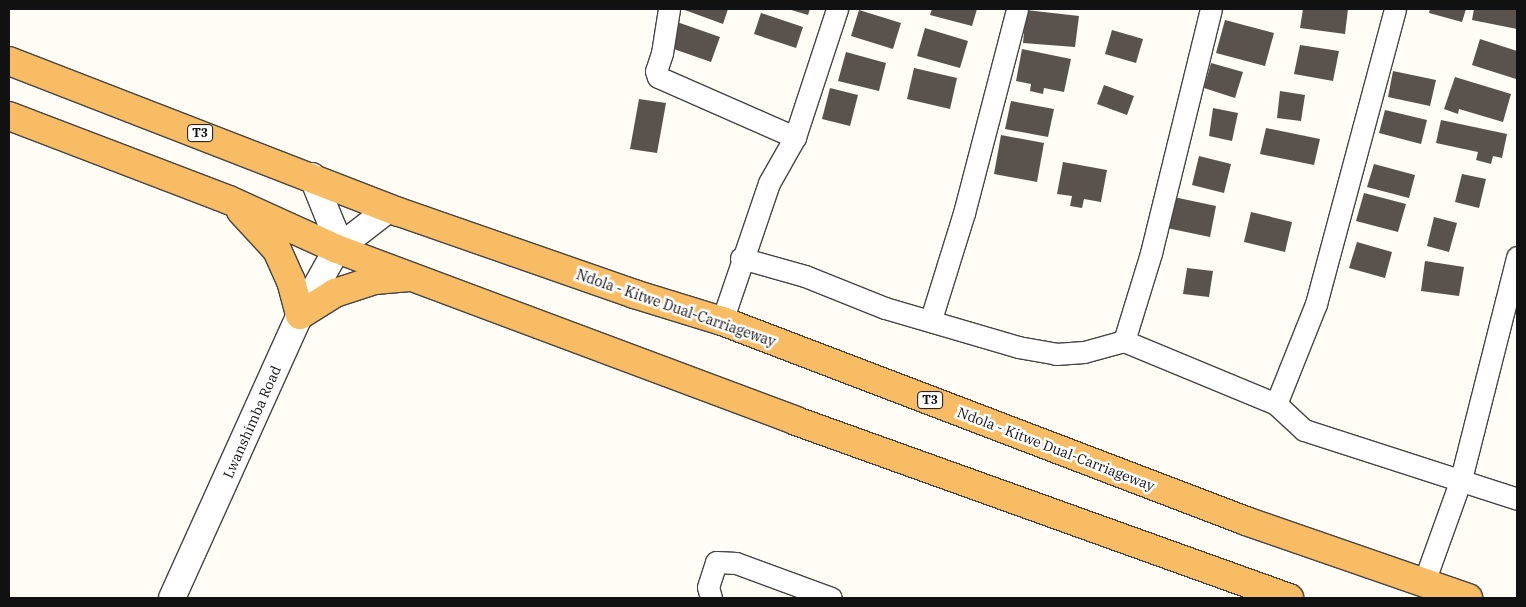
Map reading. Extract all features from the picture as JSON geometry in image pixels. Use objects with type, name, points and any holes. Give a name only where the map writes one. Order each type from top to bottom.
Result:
[{"type":"highway","name":"T3","points":[[9,61],[312,176],[390,208]]},
{"type":"highway","points":[[9,116],[229,200],[337,248],[796,421],[1288,598]]},
{"type":"highway","points":[[229,200],[255,223],[276,250],[291,281],[300,315],[335,293],[375,280],[414,277]]},
{"type":"highway","name":"Ndola - Kitwe Dual-Carriageway","points":[[390,208],[515,253],[722,321],[1246,521],[1468,598]]},
{"type":"street","points":[[669,9],[656,71],[658,77],[795,137]]},
{"type":"street","points":[[722,321],[741,258],[769,183],[795,137],[836,9]]},
{"type":"street","points":[[931,319],[964,213],[1017,9]]},
{"type":"street","points":[[1124,341],[1151,253],[1211,9]]},
{"type":"street","points":[[1276,404],[1316,304],[1395,9]]},
{"type":"street","points":[[312,176],[333,228],[337,248]]},
{"type":"street","name":"Lwanshimba Road","points":[[172,598],[300,315],[337,248],[390,208]]},
{"type":"street","points":[[1424,582],[1461,478],[1517,256]]},
{"type":"street","points":[[741,258],[805,276],[885,308],[931,319],[1018,347],[1056,354],[1084,352],[1124,341],[1276,404],[1304,430],[1359,450],[1461,478],[1517,499]]},
{"type":"street","points":[[711,598],[708,587],[716,562],[736,563],[831,598]]},
{"type":"building","points":[[682,9],[728,9],[723,24]]},
{"type":"building","points":[[788,9],[810,9],[808,15]]},
{"type":"building","points":[[932,9],[977,9],[972,26],[930,15]]},
{"type":"building","points":[[1303,9],[1348,9],[1345,34],[1300,28]]},
{"type":"building","points":[[1430,9],[1466,9],[1462,22],[1429,13]]},
{"type":"building","points":[[1474,9],[1517,9],[1517,29],[1472,20]]},
{"type":"building","points":[[859,10],[901,23],[893,49],[851,36]]},
{"type":"building","points":[[1026,10],[1079,16],[1075,47],[1023,43]]},
{"type":"building","points":[[761,13],[803,27],[796,48],[754,34]]},
{"type":"building","points":[[1225,20],[1274,33],[1265,66],[1216,53]]},
{"type":"building","points":[[677,22],[720,37],[711,62],[668,47]]},
{"type":"building","points":[[925,28],[968,41],[960,68],[917,56]]},
{"type":"building","points":[[1112,30],[1143,39],[1136,63],[1105,54]]},
{"type":"building","points":[[1480,39],[1517,51],[1516,79],[1472,65]]},
{"type":"building","points":[[1300,45],[1339,51],[1333,81],[1294,74]]},
{"type":"building","points":[[1022,49],[1071,59],[1064,92],[1044,88],[1043,94],[1030,91],[1031,84],[1016,81]]},
{"type":"building","points":[[846,52],[886,63],[879,91],[838,81]]},
{"type":"building","points":[[1211,63],[1243,72],[1235,98],[1204,88]]},
{"type":"building","points":[[914,68],[957,78],[950,109],[907,99]]},
{"type":"building","points":[[1393,71],[1436,80],[1430,106],[1388,97]]},
{"type":"building","points":[[1455,77],[1511,94],[1503,122],[1459,109],[1458,114],[1444,109]]},
{"type":"building","points":[[1104,85],[1134,96],[1127,115],[1097,104]]},
{"type":"building","points":[[830,88],[858,95],[850,126],[822,119]]},
{"type":"building","points":[[1280,91],[1305,95],[1301,121],[1277,118]]},
{"type":"building","points":[[639,99],[666,103],[657,153],[630,149]]},
{"type":"building","points":[[1011,101],[1054,109],[1048,137],[1005,129]]},
{"type":"building","points":[[1213,108],[1238,113],[1232,141],[1209,136]]},
{"type":"building","points":[[1385,110],[1427,120],[1421,144],[1379,133]]},
{"type":"building","points":[[1441,120],[1507,134],[1502,158],[1493,156],[1491,164],[1476,160],[1478,152],[1436,143]]},
{"type":"building","points":[[1266,128],[1320,139],[1314,165],[1260,154]]},
{"type":"building","points":[[1001,135],[1044,143],[1037,182],[994,174]]},
{"type":"building","points":[[1199,156],[1231,164],[1224,193],[1192,185]]},
{"type":"building","points":[[1063,162],[1107,170],[1101,202],[1084,199],[1082,208],[1070,206],[1072,196],[1057,194]]},
{"type":"building","points":[[1374,164],[1415,175],[1409,198],[1367,187]]},
{"type":"building","points":[[1462,174],[1486,179],[1479,208],[1455,202]]},
{"type":"building","points":[[1364,193],[1406,204],[1398,232],[1356,221]]},
{"type":"building","points":[[1169,196],[1216,206],[1210,237],[1162,227]]},
{"type":"building","points":[[1251,212],[1292,222],[1285,252],[1244,242]]},
{"type":"building","points":[[1434,217],[1457,223],[1449,252],[1427,246]]},
{"type":"building","points":[[1357,242],[1392,252],[1385,278],[1349,268]]},
{"type":"building","points":[[1425,261],[1464,267],[1459,296],[1421,291]]},
{"type":"building","points":[[1187,268],[1213,271],[1209,297],[1183,294]]}]
